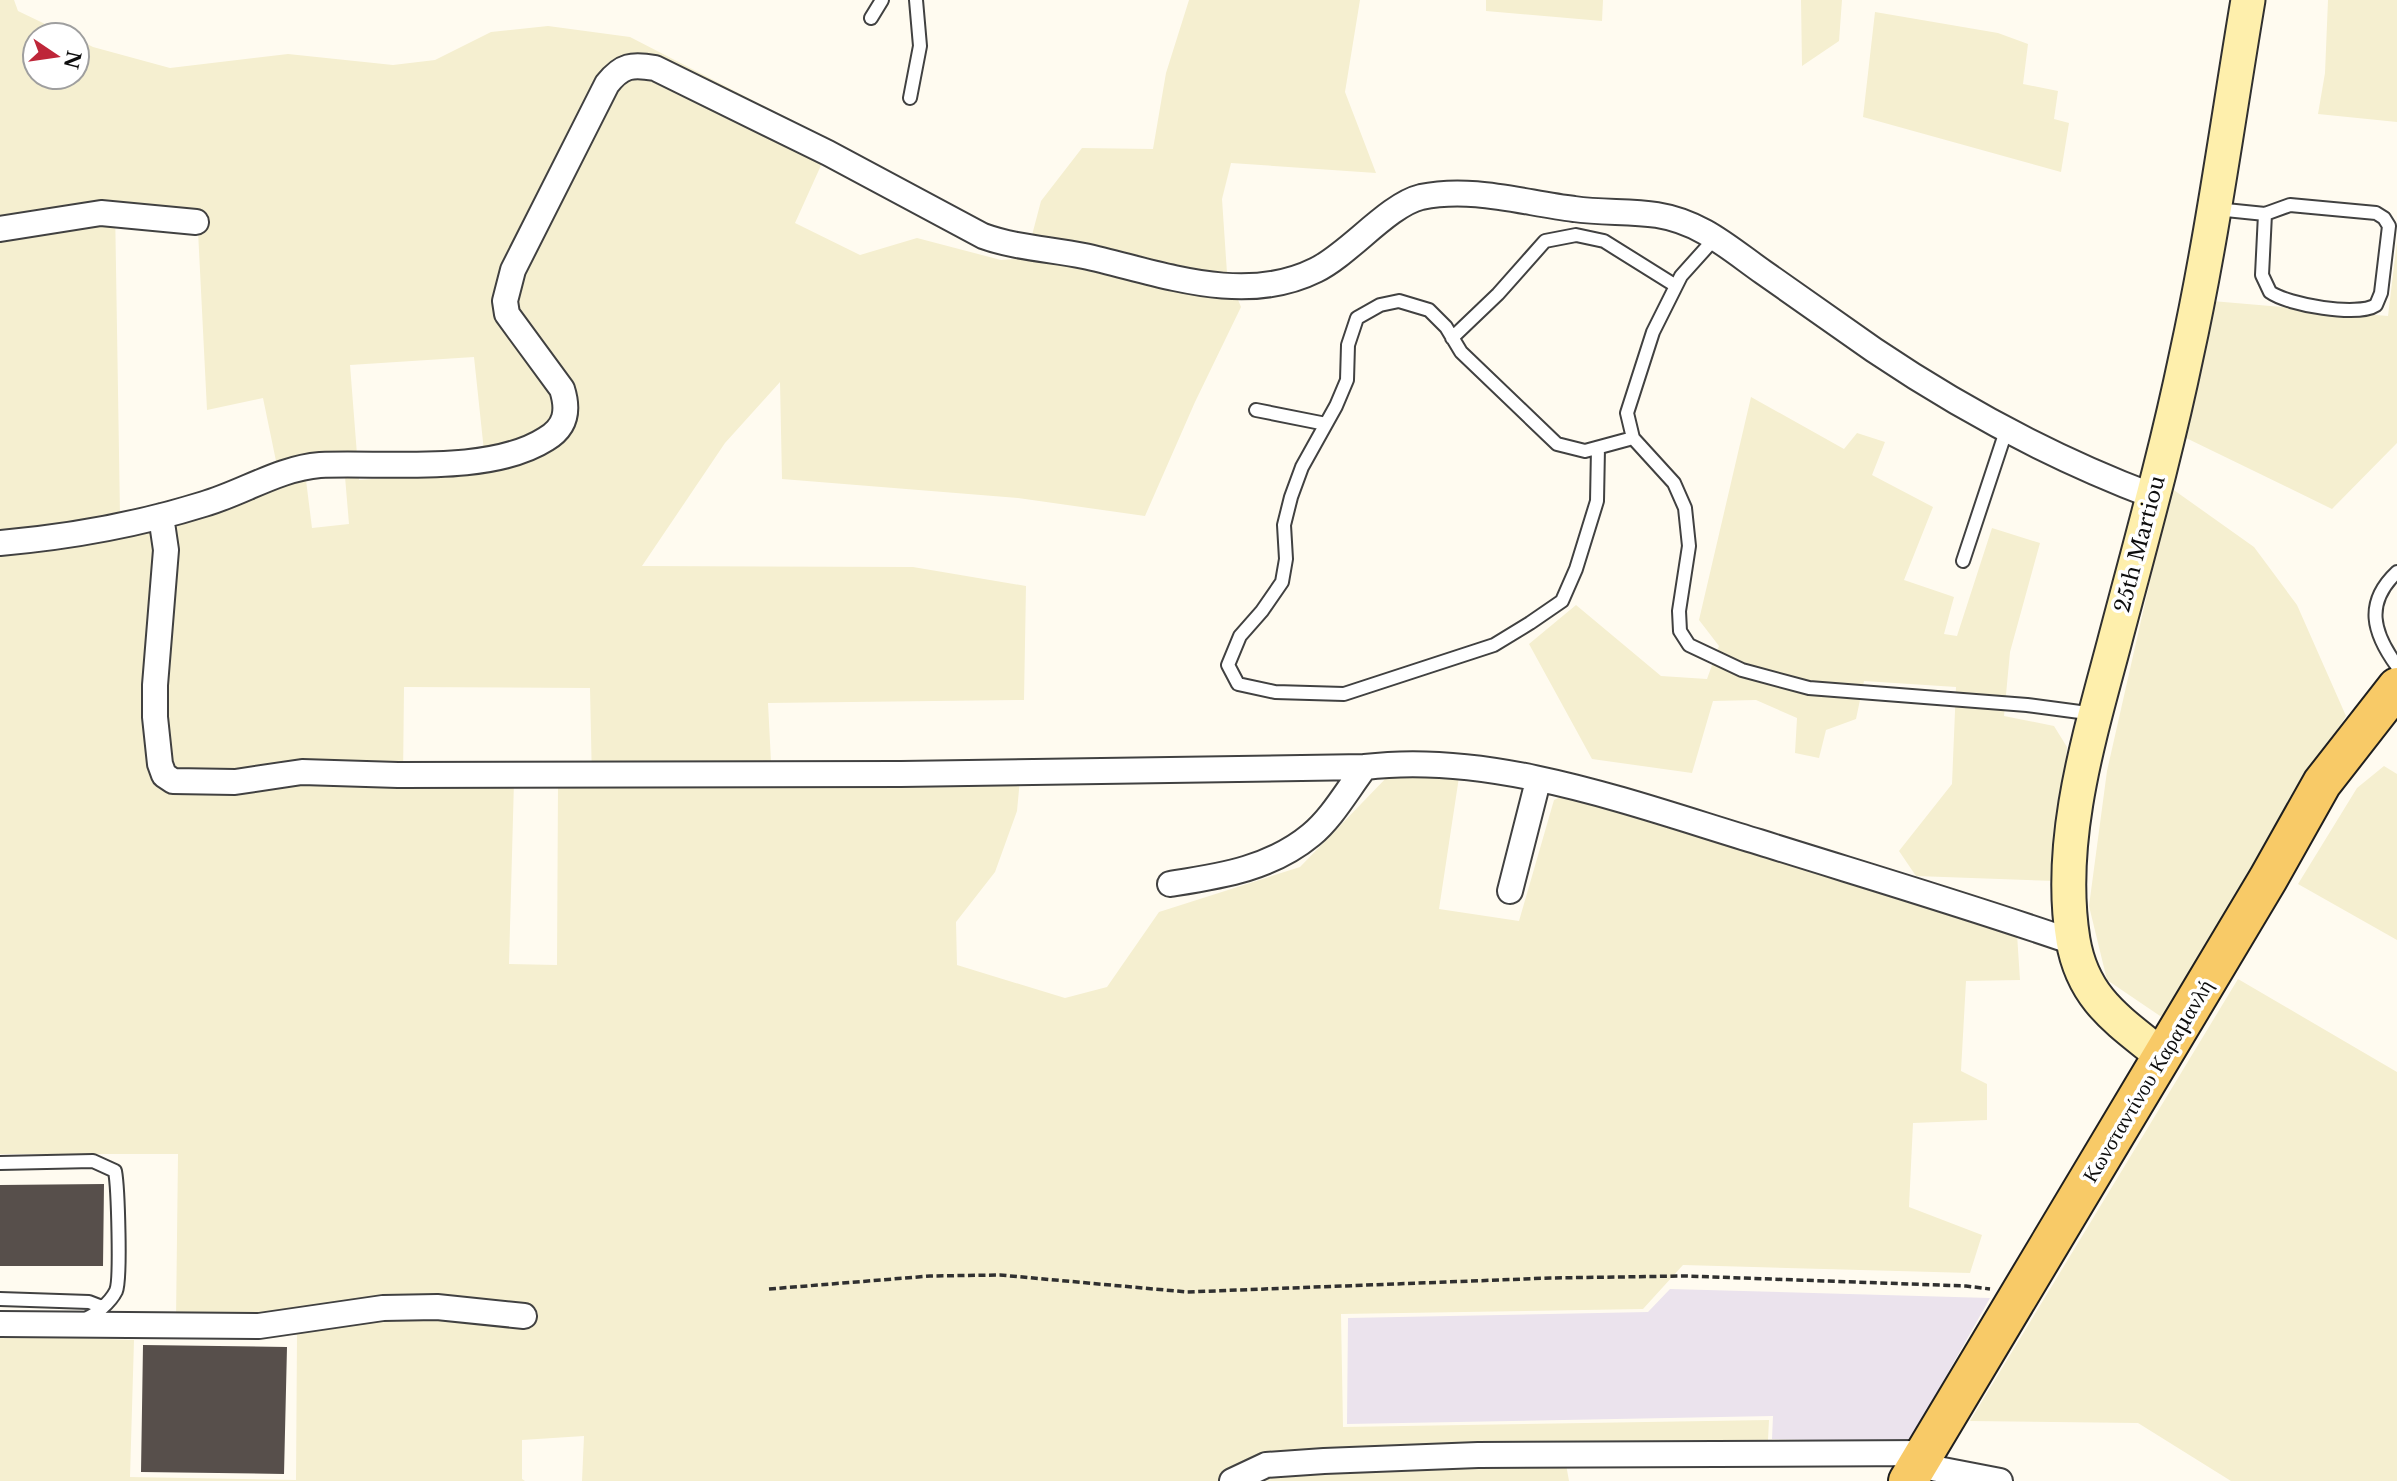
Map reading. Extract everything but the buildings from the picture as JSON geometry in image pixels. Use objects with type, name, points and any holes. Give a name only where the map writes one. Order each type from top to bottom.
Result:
[{"type":"main road","name":"25th Martiou","points":[[2161,1055],[2104,1009],[2092,995],[2073,942],[2069,902],[2070,853],[2095,714],[2187,357],[2248,0]]},
{"type":"main road","name":"Κωνσταντίνου Καραμανλή","points":[[1917,1466],[2322,783],[2390,708]]},
{"type":"street","points":[[0,544],[137,524],[203,505],[304,468],[325,465],[372,467],[489,458],[521,451],[546,439],[566,418],[562,390],[507,314],[507,289],[513,270],[607,84],[618,70],[628,65],[654,68],[828,153],[983,236],[1008,245],[1099,259],[1164,278],[1200,284],[1246,285],[1297,279],[1329,262],[1401,207],[1420,197],[1492,195],[1574,209],[1657,215],[1681,220],[1716,237],[1876,351],[1970,410],[2105,476],[2153,496]]},
{"type":"street","points":[[0,229],[101,213],[196,222]]},
{"type":"street","points":[[160,516],[166,550],[155,685],[155,717],[160,764],[164,775],[173,781],[235,782],[302,772],[398,775],[901,774],[1365,767],[1401,763],[1460,766],[1538,780],[1661,812],[2073,942]]},
{"type":"street","points":[[1170,884],[1236,873],[1282,856],[1313,833],[1365,767]]},
{"type":"street","points":[[1510,891],[1538,780]]},
{"type":"street","points":[[0,1324],[259,1326],[383,1308],[437,1307],[524,1316]]},
{"type":"street","points":[[1232,1481],[1266,1465],[1478,1455],[1917,1466],[2000,1481]]},
{"type":"lane","points":[[871,18],[882,0]]},
{"type":"lane","points":[[910,98],[920,46],[916,0]]},
{"type":"lane","points":[[2212,209],[2265,214],[2290,205],[2376,213],[2384,218],[2389,226],[2381,293],[2376,305],[2366,309],[2309,306],[2270,292],[2262,275],[2265,214]]},
{"type":"lane","points":[[1452,338],[1498,294],[1545,241],[1577,235],[1604,241],[1676,286]]},
{"type":"lane","points":[[1716,237],[1676,286],[1653,332],[1627,413],[1633,438],[1674,483],[1685,508],[1689,546],[1679,611],[1680,631],[1689,645],[1742,670],[1809,688],[2027,705],[2095,714]]},
{"type":"lane","points":[[1598,448],[1597,501],[1576,569],[1562,601],[1530,623],[1494,645],[1344,694],[1275,692],[1238,684],[1228,665],[1240,636],[1282,582],[1286,559],[1284,524],[1291,497],[1302,467],[1347,380],[1348,345],[1357,318],[1380,305],[1399,302],[1429,310],[1461,352],[1557,444],[1585,451],[1633,438]]},
{"type":"lane","points":[[1256,410],[1326,424]]},
{"type":"lane","points":[[1963,561],[2007,428]]},
{"type":"lane","points":[[2397,572],[2382,586],[2376,602],[2376,627],[2381,644],[2397,666]]},
{"type":"lane","points":[[0,1163],[93,1161],[115,1171],[119,1190],[117,1290],[96,1315],[71,1326]]},
{"type":"lane","points":[[0,1299],[89,1302],[102,1307]]},
{"type":"path","points":[[769,1289],[958,1276],[1070,1280],[1187,1292],[1550,1278],[1685,1276],[1966,1286],[2021,1294]]},
{"type":"shaded area","points":[[0,0],[14,0],[18,11],[39,21],[21,21],[21,91],[91,91],[91,46],[170,68],[288,54],[393,65],[435,60],[491,32],[548,26],[630,37],[832,141],[795,223],[860,255],[917,238],[1001,260],[1026,258],[1041,201],[1082,148],[1153,149],[1166,73],[1189,0],[1360,0],[1345,92],[1376,173],[1231,163],[1222,199],[1227,273],[1241,307],[1195,402],[1145,516],[1018,498],[782,479],[780,382],[725,443],[642,566],[913,567],[1026,586],[1024,700],[768,703],[772,781],[1020,779],[1017,811],[995,872],[956,922],[957,965],[1065,998],[1107,987],[1159,912],[1300,867],[1390,774],[1459,777],[1439,909],[1519,921],[1554,800],[1565,795],[2017,934],[2020,980],[1966,981],[1961,1071],[1987,1084],[1987,1120],[1913,1123],[1909,1207],[1982,1235],[1970,1273],[1683,1265],[1643,1309],[1341,1314],[1343,1427],[1769,1420],[1768,1440],[1562,1442],[1569,1481],[582,1481],[584,1436],[522,1440],[522,1479],[525,1481],[0,1481],[0,1335],[134,1340],[130,1477],[296,1480],[297,1335],[263,1321],[176,1320],[178,1154],[0,1154]],"holes":[[[115,205],[197,211],[207,410],[263,398],[276,461],[284,482],[120,515]],[[474,357],[486,470],[359,480],[350,365]],[[317,452],[343,453],[349,524],[312,528],[303,456]],[[404,687],[590,688],[592,782],[558,784],[557,965],[509,964],[514,781],[403,781]]]},
{"type":"shaded area","points":[[1486,0],[1603,0],[1602,21],[1486,11]]},
{"type":"shaded area","points":[[1801,0],[1842,0],[1839,41],[1802,66]]},
{"type":"shaded area","points":[[2328,0],[2397,0],[2397,122],[2318,114],[2325,73]]},
{"type":"shaded area","points":[[1875,12],[1998,33],[2028,44],[2023,84],[2058,91],[2054,119],[2069,123],[2061,172],[1863,117]]},
{"type":"shaded area","points":[[2397,241],[2397,443],[2332,509],[2184,437],[2212,301],[2388,316]]},
{"type":"shaded area","points":[[1751,397],[1844,449],[1857,433],[1885,442],[1872,475],[1933,507],[1904,580],[1954,597],[1944,634],[1957,636],[1992,528],[2040,543],[2010,652],[2004,716],[2054,726],[2067,747],[2056,881],[1916,876],[1899,851],[1952,784],[1956,687],[1864,681],[1856,719],[1826,730],[1819,758],[1795,753],[1797,718],[1756,700],[1713,701],[1692,773],[1592,759],[1529,644],[1576,605],[1661,676],[1707,679],[1719,646],[1699,620]]},
{"type":"shaded area","points":[[2171,488],[2254,547],[2297,605],[2346,716],[2263,849],[2166,1020],[2107,980],[2089,906],[2107,771]]},
{"type":"shaded area","points":[[2384,766],[2397,774],[2397,940],[2298,884],[2357,788]]},
{"type":"shaded area","points":[[2238,979],[2397,1072],[2397,1481],[2231,1481],[2138,1423],[1970,1421]]},
{"type":"shaded area","points":[[1670,1289],[1990,1298],[1909,1442],[1772,1439],[1773,1416],[1347,1424],[1348,1318],[1648,1312]]}]
